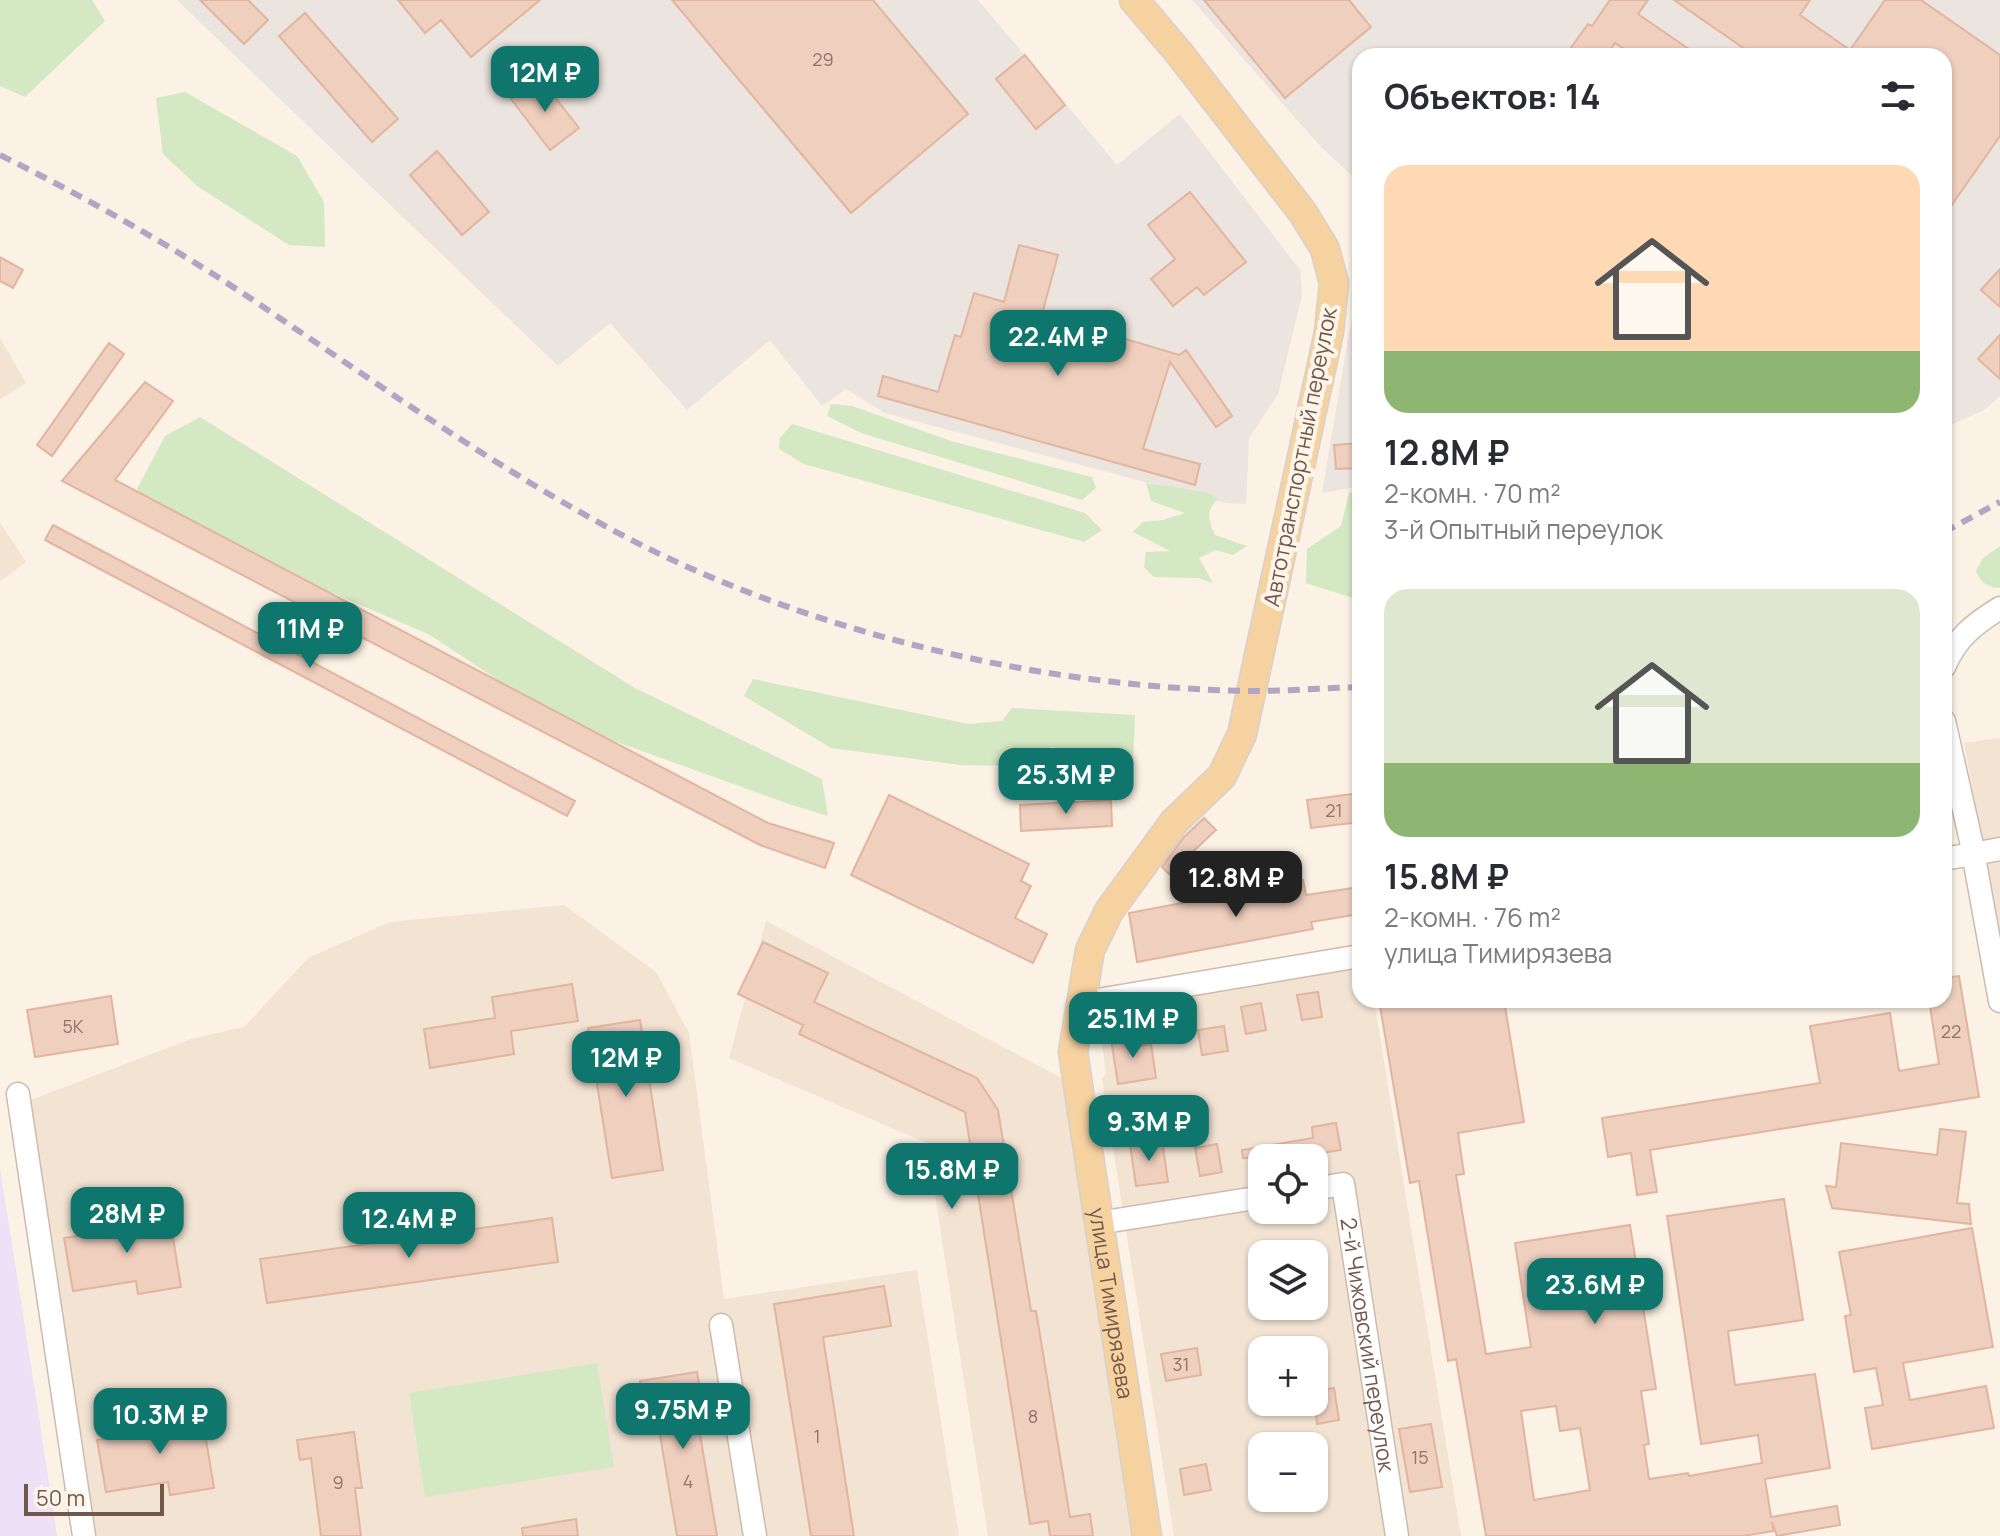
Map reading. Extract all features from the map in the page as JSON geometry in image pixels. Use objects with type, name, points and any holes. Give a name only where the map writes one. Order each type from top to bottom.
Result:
[{"type":"main road","name":"Автотранспортный переулок","points":[[1134,0],[1303,213],[1325,249],[1334,283],[1329,332],[1253,691]]},
{"type":"main road","name":"улица Тимирязева","points":[[1147,1536],[1073,1052],[1090,950],[1109,911],[1174,822],[1222,776],[1242,734],[1253,691]]},
{"type":"street","points":[[1952,652],[1958,640],[2000,608]]},
{"type":"street","points":[[1952,758],[2000,1001]]},
{"type":"street","points":[[1952,858],[2000,849]]},
{"type":"street","points":[[1080,1003],[1352,957]]},
{"type":"street","points":[[18,1094],[84,1536]]},
{"type":"street","name":"2-й Чижовский переулок","points":[[1328,1187],[1343,1184],[1397,1536]]},
{"type":"street","points":[[1098,1223],[1248,1199]]},
{"type":"street","points":[[721,1325],[755,1536]]},
{"type":"shaded area","points":[[177,0],[978,0],[1117,165],[1180,114],[1300,270],[1302,295],[1278,394],[1249,438],[1246,504],[1225,503],[885,413],[846,389],[822,406],[770,340],[687,410],[610,323],[558,366]]},
{"type":"shaded area","points":[[1192,0],[2000,0],[2000,396],[1984,410],[1952,424],[1952,48],[1352,48],[1352,176],[1321,147]]},
{"type":"shaded area","points":[[1352,321],[1352,487],[1322,493]]},
{"type":"shaded area","points":[[0,338],[26,383],[0,399]]},
{"type":"shaded area","points":[[0,523],[26,562],[0,581]]},
{"type":"shaded area","points":[[2000,738],[2000,939],[1964,743]]},
{"type":"shaded area","points":[[564,905],[656,972],[689,1033],[724,1299],[917,1270],[959,1536],[90,1536],[20,1104],[191,1039],[244,1027],[308,958],[390,922]]},
{"type":"shaded area","points":[[766,921],[1071,1083],[1137,1536],[988,1536],[927,1143],[729,1058]]},
{"type":"shaded area","points":[[1352,967],[1352,1008],[1375,1008],[1461,1536],[1174,1536],[1102,1078],[1106,1074],[1102,1041],[1092,1036],[1087,1027],[1101,1012],[1113,1006]]},
{"type":"shaded area","points":[[0,1168],[36,1397],[57,1536],[0,1536]]},
{"type":"green space","points":[[0,0],[92,0],[105,21],[25,97],[0,86]]},
{"type":"green space","points":[[185,92],[297,156],[324,202],[325,247],[289,245],[197,186],[163,154],[156,98]]},
{"type":"green space","points":[[831,404],[852,406],[954,442],[1092,477],[1096,488],[1082,500],[861,433],[827,416]]},
{"type":"green space","points":[[200,417],[635,688],[822,779],[828,816],[614,741],[549,714],[430,635],[161,519],[137,489],[165,436]]},
{"type":"green space","points":[[792,424],[1085,513],[1102,530],[1084,542],[804,464],[779,449],[780,438]]},
{"type":"green space","points":[[1146,483],[1206,492],[1218,499],[1209,516],[1215,535],[1247,546],[1233,555],[1216,550],[1199,558],[1213,583],[1198,578],[1154,577],[1144,567],[1146,552],[1170,551],[1133,532],[1143,522],[1185,513],[1151,501]]},
{"type":"green space","points":[[1352,492],[1352,598],[1306,583],[1307,549],[1341,526],[1349,493]]},
{"type":"green space","points":[[2000,546],[2000,588],[1985,584],[1976,571],[1983,558]]},
{"type":"green space","points":[[753,679],[968,724],[1002,721],[1012,708],[1135,715],[1133,767],[1052,747],[1014,766],[960,765],[831,748],[744,696]]},
{"type":"green space","points":[[597,1363],[614,1467],[425,1497],[409,1393]]},
{"type":"building","points":[[200,0],[248,0],[268,20],[244,44]]},
{"type":"building","points":[[398,0],[540,0],[471,57],[441,20],[425,33]]},
{"type":"building","points":[[672,0],[873,0],[968,114],[851,213]]},
{"type":"building","points":[[1204,0],[1349,0],[1371,27],[1285,98]]},
{"type":"building","points":[[1610,0],[1648,0],[1638,14],[1687,48],[1622,48],[1615,43],[1612,48],[1571,48],[1588,24],[1592,26]]},
{"type":"building","points":[[1674,0],[1810,0],[1800,15],[1847,48],[1743,48]]},
{"type":"building","points":[[1885,0],[1921,0],[2000,55],[2000,136],[1952,205],[1952,48],[1851,48]]},
{"type":"building","points":[[305,13],[398,119],[372,142],[279,36]]},
{"type":"building","points":[[1025,55],[1065,105],[1036,129],[996,79]]},
{"type":"building","points":[[539,77],[579,128],[550,150],[511,99]]},
{"type":"building","points":[[437,151],[489,212],[462,235],[410,175]]},
{"type":"building","points":[[1190,192],[1246,262],[1204,295],[1197,287],[1173,306],[1151,279],[1175,259],[1148,225]]},
{"type":"building","points":[[1019,245],[1058,255],[1042,314],[1179,355],[1186,350],[1232,416],[1216,427],[1170,362],[1143,449],[1200,464],[1195,485],[878,396],[883,376],[938,392],[955,335],[961,337],[974,293],[1004,302]]},
{"type":"building","points":[[0,257],[23,270],[13,288],[0,281]]},
{"type":"building","points":[[2000,269],[2000,307],[1981,290]]},
{"type":"building","points":[[2000,335],[2000,379],[1978,359]]},
{"type":"building","points":[[109,343],[124,354],[52,456],[37,445]]},
{"type":"building","points":[[145,382],[173,401],[115,480],[768,823],[834,843],[825,868],[760,845],[62,481]]},
{"type":"building","points":[[1352,444],[1352,468],[1336,469],[1334,445]]},
{"type":"building","points":[[53,525],[575,801],[567,816],[45,540]]},
{"type":"building","points":[[1352,794],[1352,823],[1311,828],[1307,800]]},
{"type":"building","points":[[889,795],[1029,864],[1021,881],[1031,886],[1015,918],[1047,934],[1033,963],[851,875]]},
{"type":"building","points":[[1111,800],[1112,826],[1021,831],[1020,805]]},
{"type":"building","points":[[1204,818],[1216,830],[1169,874],[1162,867],[1184,837]]},
{"type":"building","points":[[1303,880],[1306,895],[1352,888],[1352,915],[1311,922],[1313,929],[1137,962],[1129,913]]},
{"type":"building","points":[[763,942],[828,973],[814,1002],[977,1078],[998,1110],[1031,1311],[1036,1311],[1070,1517],[1090,1514],[1093,1536],[1050,1536],[1048,1521],[1030,1524],[965,1112],[799,1034],[803,1025],[738,994]]},
{"type":"building","points":[[1959,976],[1979,1097],[1650,1150],[1657,1192],[1637,1195],[1631,1153],[1608,1157],[1602,1118],[1820,1083],[1810,1026],[1890,1013],[1899,1071],[1939,1064],[1930,1008],[1952,1008],[1952,977]]},
{"type":"building","points":[[572,984],[578,1021],[511,1031],[514,1054],[430,1068],[424,1029],[495,1018],[492,997]]},
{"type":"building","points":[[1318,992],[1322,1017],[1302,1020],[1297,995]]},
{"type":"building","points":[[111,996],[118,1044],[35,1057],[27,1010]]},
{"type":"building","points":[[1261,1003],[1266,1030],[1246,1034],[1241,1007]]},
{"type":"building","points":[[1380,1008],[1505,1008],[1524,1122],[1458,1133],[1464,1174],[1456,1175],[1486,1354],[1531,1347],[1515,1243],[1630,1225],[1656,1389],[1641,1391],[1649,1444],[1644,1445],[1649,1479],[1688,1473],[1689,1476],[1762,1463],[1758,1435],[1701,1444],[1667,1216],[1784,1199],[1803,1320],[1728,1331],[1735,1385],[1815,1374],[1830,1468],[1765,1479],[1771,1517],[1837,1506],[1840,1525],[1777,1536],[1772,1522],[1774,1531],[1743,1536],[1486,1536],[1456,1359],[1448,1361],[1419,1181],[1410,1183]],"holes":[[[1556,1406],[1560,1431],[1580,1428],[1590,1490],[1534,1500],[1521,1411]]]},
{"type":"building","points":[[640,1020],[663,1170],[612,1178],[588,1028]]},
{"type":"building","points":[[1224,1026],[1228,1051],[1202,1055],[1198,1030]]},
{"type":"building","points":[[1137,1035],[1139,1046],[1151,1044],[1156,1078],[1118,1084],[1111,1039]]},
{"type":"building","points":[[1336,1123],[1341,1150],[1328,1152],[1328,1144],[1278,1144],[1313,1138],[1312,1127]]},
{"type":"building","points":[[1940,1129],[1966,1132],[1957,1203],[1969,1204],[1971,1224],[1832,1208],[1826,1186],[1836,1187],[1841,1143],[1937,1155]]},
{"type":"building","points":[[1162,1140],[1168,1182],[1136,1186],[1130,1144]]},
{"type":"building","points":[[1217,1144],[1222,1172],[1200,1176],[1195,1148]]},
{"type":"building","points":[[1248,1149],[1248,1158],[1243,1158],[1242,1150]]},
{"type":"building","points":[[168,1207],[181,1287],[138,1294],[136,1281],[73,1291],[64,1238],[129,1228],[126,1214]]},
{"type":"building","points":[[552,1218],[558,1262],[267,1303],[260,1259]]},
{"type":"building","points":[[1972,1228],[1993,1347],[1903,1363],[1910,1400],[1986,1386],[1994,1428],[1872,1449],[1865,1408],[1883,1405],[1876,1368],[1854,1372],[1845,1316],[1851,1315],[1839,1252]]},
{"type":"building","points":[[884,1286],[891,1326],[823,1337],[854,1536],[811,1536],[774,1304]]},
{"type":"building","points":[[1197,1348],[1201,1375],[1166,1381],[1161,1354]]},
{"type":"building","points":[[697,1372],[706,1427],[699,1428],[717,1536],[677,1536],[654,1399],[643,1401],[640,1381]]},
{"type":"building","points":[[1334,1388],[1339,1420],[1317,1424],[1316,1416],[1328,1416],[1328,1389]]},
{"type":"building","points":[[201,1409],[214,1488],[170,1495],[168,1482],[106,1492],[97,1440],[161,1429],[159,1415]]},
{"type":"building","points":[[1431,1424],[1442,1487],[1410,1492],[1399,1429]]},
{"type":"building","points":[[354,1432],[362,1488],[355,1488],[361,1536],[321,1536],[311,1458],[300,1460],[297,1440]]},
{"type":"building","points":[[1206,1464],[1211,1490],[1184,1495],[1180,1469]]},
{"type":"building","points":[[576,1519],[578,1536],[523,1536],[522,1528]]},
{"type":"railway","points":[[0,155],[95,204],[187,258],[469,445],[560,501],[680,564],[757,596],[838,624],[921,647],[1090,679],[1173,688],[1255,691],[1352,687]]},
{"type":"railway","points":[[1952,528],[2000,502]]}]
